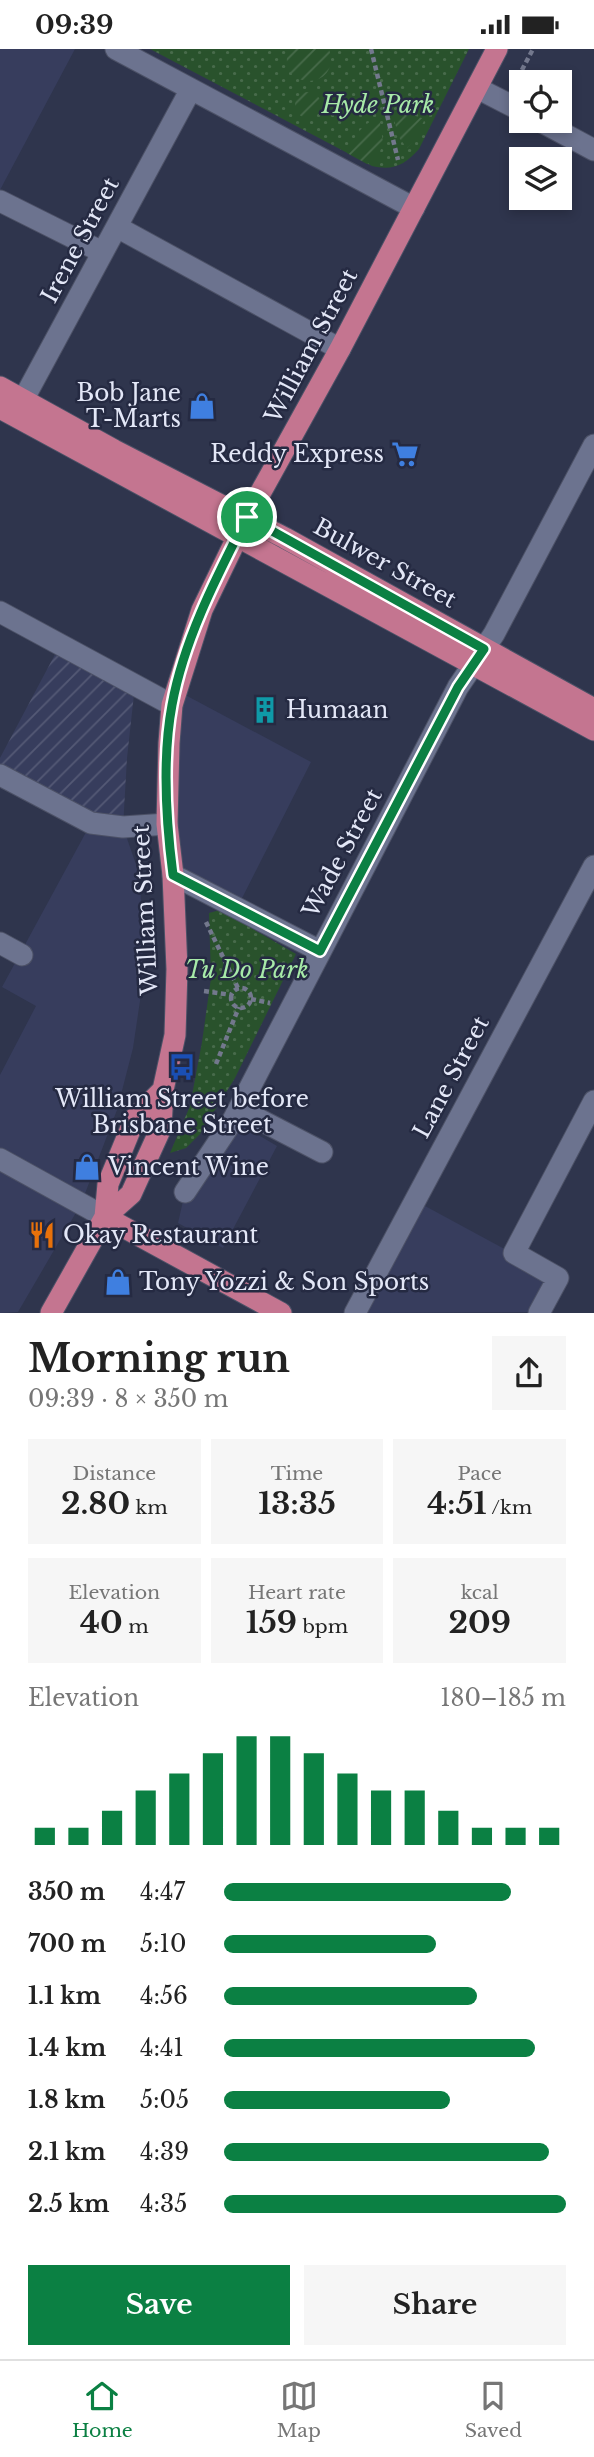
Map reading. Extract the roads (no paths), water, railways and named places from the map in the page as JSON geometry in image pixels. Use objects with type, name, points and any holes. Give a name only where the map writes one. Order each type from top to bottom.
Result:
[{"type":"main road","name":"William Street","points":[[51,1313],[104,1217],[131,1193],[161,1128],[163,1090],[175,1035],[177,969],[173,875],[167,824],[172,705],[202,610],[242,527],[340,349],[496,49]]},
{"type":"main road","name":"Bulwer Street","points":[[0,387],[13,408],[242,527],[478,657],[594,730]]},
{"type":"main road","name":"Bulwer Street","points":[[478,657],[594,709]]},
{"type":"main road","points":[[104,1217],[281,1313]]},
{"type":"street","points":[[116,49],[414,208]]},
{"type":"street","points":[[477,88],[509,105]]},
{"type":"street","name":"Irene Street","points":[[13,408],[117,227],[191,89]]},
{"type":"street","points":[[562,133],[594,150]]},
{"type":"street","points":[[0,201],[102,252]]},
{"type":"street","points":[[117,227],[340,349]]},
{"type":"street","name":"Wade Street","points":[[185,1192],[239,1109],[458,687],[478,657],[594,445]]},
{"type":"street","points":[[0,613],[172,705]]},
{"type":"street","points":[[0,775],[91,823],[124,828],[167,824]]},
{"type":"street","name":"Lane Street","points":[[355,1313],[594,866]]},
{"type":"street","points":[[173,875],[320,951]]},
{"type":"street","points":[[0,943],[22,955]]},
{"type":"street","points":[[539,1313],[558,1278],[514,1254],[594,1101]]},
{"type":"street","points":[[239,1109],[322,1152]]},
{"type":"street","points":[[0,1159],[104,1217]]},
{"type":"place","name":"Bob Jane T-Marts","points":[[202,406]]},
{"type":"place","name":"Reddy Express","points":[[405,454]]},
{"type":"place","name":"Humaan","points":[[265,710]]},
{"type":"place","name":"William Street before Brisbane Street","points":[[182,1067]]},
{"type":"place","name":"Vincent Wine","points":[[87,1167]]},
{"type":"place","name":"Okay Restaurant","points":[[42,1235]]},
{"type":"place","name":"Tony Yozzi & Son Sports","points":[[118,1282]]},
{"type":"park label","name":"Hyde Park","points":[[378,105]]},
{"type":"park label","name":"Tu Do Park","points":[[247,970]]}]
